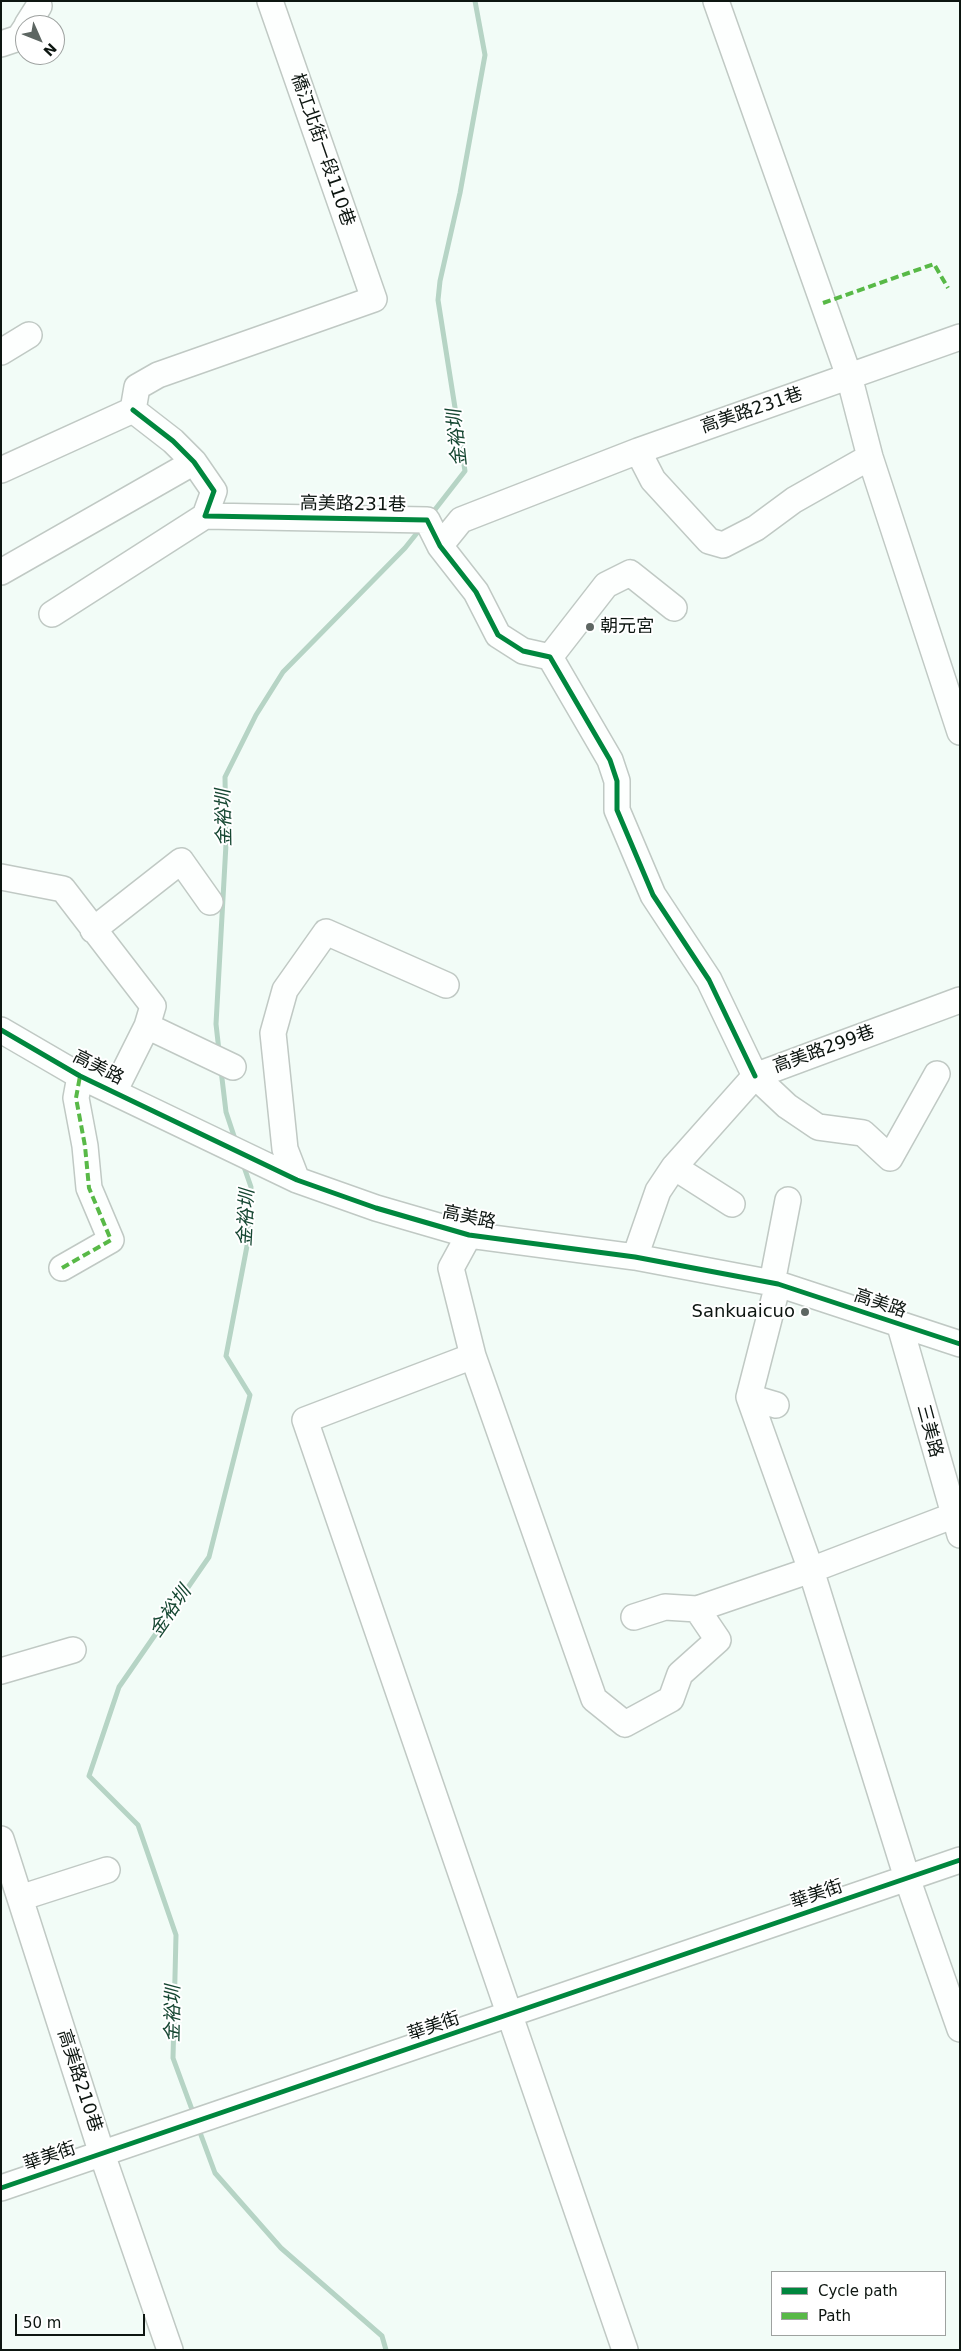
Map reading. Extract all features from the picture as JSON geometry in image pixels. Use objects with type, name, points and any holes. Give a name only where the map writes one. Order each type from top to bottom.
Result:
[{"type":"street","name":"橋江北街一段110巷","points":[[133,410],[137,388],[158,375],[374,299],[270,1]]},
{"type":"street","points":[[716,1],[849,376],[870,457],[960,732]]},
{"type":"street","points":[[1,44],[15,39]]},
{"type":"street","points":[[1,352],[29,335]]},
{"type":"street","name":"高美路231巷","points":[[440,546],[460,520],[638,451],[960,337]]},
{"type":"street","points":[[1,470],[133,410],[173,441],[194,462],[214,491],[205,516],[52,614]]},
{"type":"street","points":[[638,451],[653,480],[709,541],[723,545],[756,528],[794,500],[870,457]]},
{"type":"street","points":[[1,572],[194,462]]},
{"type":"street","name":"高美路231巷","points":[[205,516],[427,520],[440,546],[476,592],[498,635],[522,651],[550,658]]},
{"type":"street","points":[[674,608],[630,573],[606,585],[550,658],[610,760],[617,781],[617,810],[653,895],[709,980],[755,1076],[787,1106],[818,1127],[864,1133],[890,1158],[937,1074]]},
{"type":"street","points":[[93,930],[181,861],[210,902]]},
{"type":"street","name":"高美路","points":[[1,877],[62,889],[153,1006],[147,1026],[114,1092]]},
{"type":"street","points":[[297,1180],[285,1149],[273,1034],[285,990],[326,932],[446,985]]},
{"type":"street","name":"高美路299巷","points":[[635,1257],[658,1191],[674,1167],[755,1076],[960,1000]]},
{"type":"street","points":[[147,1026],[233,1067]]},
{"type":"street","name":"高美路","points":[[1,1030],[80,1076],[297,1180],[376,1208],[469,1235],[635,1257],[775,1283],[900,1326],[960,1344]]},
{"type":"street","points":[[62,1268],[111,1240],[89,1188],[85,1146],[76,1098],[80,1076]]},
{"type":"street","points":[[674,1167],[732,1204]]},
{"type":"street","points":[[788,1200],[775,1283],[749,1397],[811,1570],[907,1878],[960,2029]]},
{"type":"street","points":[[469,1235],[451,1268],[473,1356],[594,1699],[625,1724],[671,1699],[680,1674],[718,1640],[697,1609]]},
{"type":"street","name":"三美路","points":[[900,1326],[957,1521]]},
{"type":"street","points":[[473,1356],[305,1420],[625,2350]]},
{"type":"street","points":[[749,1397],[776,1405]]},
{"type":"street","points":[[634,1617],[665,1606],[697,1609],[957,1521]]},
{"type":"street","points":[[1,1671],[73,1650]]},
{"type":"street","name":"高美路210巷","points":[[1,1839],[102,2154],[170,2350]]},
{"type":"street","name":"華美街","points":[[1,2188],[960,1860]]},
{"type":"street","points":[[20,1898],[107,1870]]},
{"type":"waterway","name":"金裕圳","points":[[430,516],[465,471],[438,300],[440,281],[460,193],[485,55],[475,1]]},
{"type":"waterway","name":"金裕圳","points":[[219,1051],[216,1024],[226,844],[225,777],[256,715],[283,672],[405,548],[421,528]]},
{"type":"waterway","name":"金裕圳","points":[[221,1070],[226,1112],[236,1142]]},
{"type":"waterway","name":"金裕圳","points":[[194,2115],[173,2058],[176,1935],[138,1825],[89,1776],[119,1687],[209,1557],[250,1395],[226,1356],[247,1246],[251,1187],[243,1164]]},
{"type":"waterway","name":"金裕圳","points":[[198,2127],[215,2173],[281,2248],[382,2336],[386,2350]]},
{"type":"marked path","points":[[823,303],[934,264],[948,288]]},
{"type":"marked path","points":[[62,1268],[111,1240],[89,1188],[85,1146],[76,1098],[80,1076]]},
{"type":"cycle path","points":[[133,410],[173,441],[194,462],[214,491],[205,516],[427,520],[440,546],[476,592],[498,635],[523,651],[550,657],[610,760],[617,781],[617,810],[653,895],[709,980],[755,1076]]},
{"type":"cycle path","points":[[1,1030],[80,1076],[297,1180],[376,1208],[469,1235],[635,1257],[778,1284],[960,1344]]},
{"type":"cycle path","points":[[1,2188],[960,1860]]},
{"type":"place","name":"朝元宮","points":[[590,627]]},
{"type":"place","name":"Sankuaicuo","points":[[805,1312]]}]
